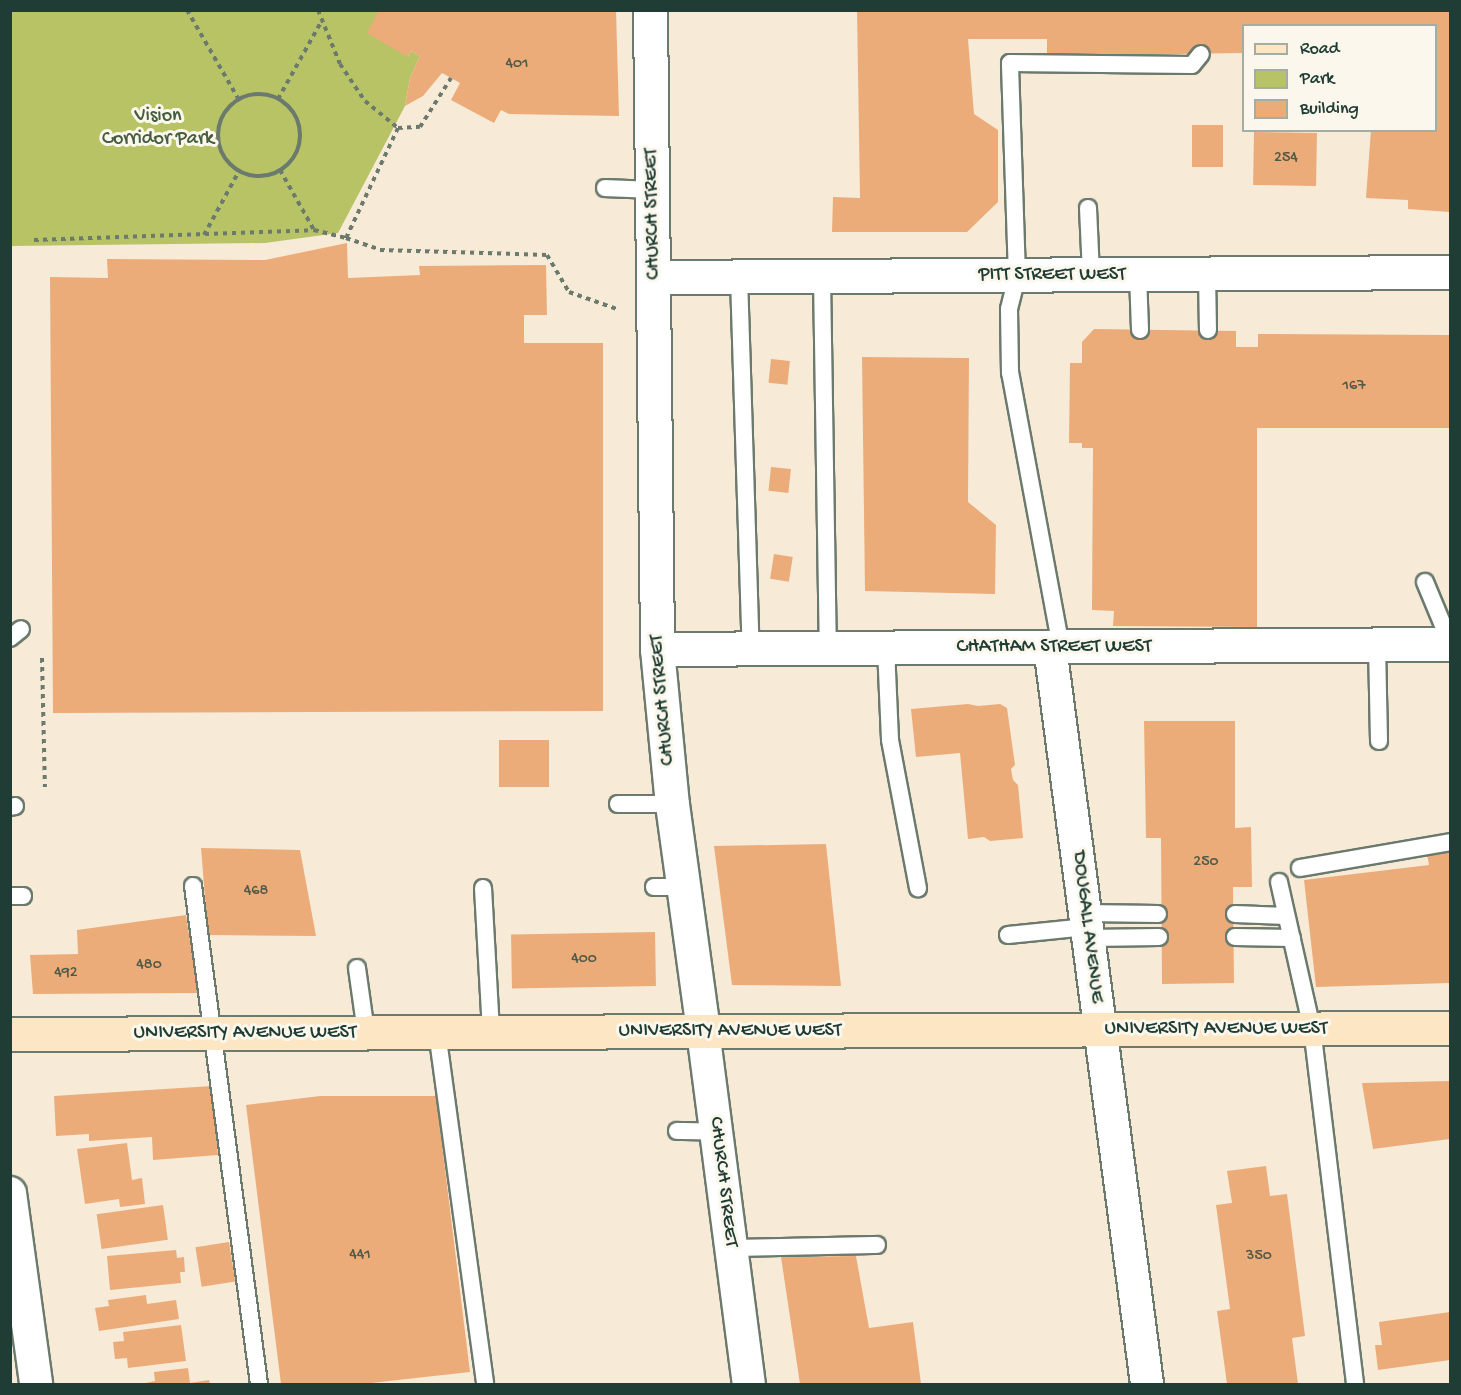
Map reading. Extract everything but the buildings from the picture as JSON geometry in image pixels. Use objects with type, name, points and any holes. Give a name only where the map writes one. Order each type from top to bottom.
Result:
[{"type":"main road","name":"UNIVERSITY AVENUE WEST","points":[[10,1034],[1450,1028]]},
{"type":"street","name":"CHURCH STREET","points":[[650,10],[657,649],[672,804],[669,887],[703,1031],[749,1384]]},
{"type":"street","name":"PITT STREET WEST","points":[[654,277],[1450,272]]},
{"type":"street","name":"CHATHAM STREET WEST","points":[[657,649],[1450,643]]},
{"type":"street","name":"DOUGALL AVENUE","points":[[1056,647],[1087,926],[1147,1384]]},
{"type":"street","points":[[11,1199],[36,1384]]},
{"type":"lane","points":[[1056,647],[1010,373],[1009,309],[1017,276],[1010,63],[1192,64],[1201,54]]},
{"type":"lane","points":[[605,188],[653,190]]},
{"type":"lane","points":[[1088,208],[1091,275]]},
{"type":"lane","points":[[1207,274],[1208,330]]},
{"type":"lane","points":[[1138,275],[1140,330]]},
{"type":"lane","points":[[739,277],[751,649]]},
{"type":"lane","points":[[822,277],[828,648]]},
{"type":"lane","points":[[1425,582],[1450,643]]},
{"type":"lane","points":[[1377,645],[1379,741]]},
{"type":"lane","points":[[886,648],[890,740],[918,888]]},
{"type":"lane","points":[[618,804],[672,804]]},
{"type":"lane","points":[[1300,868],[1450,842]]},
{"type":"lane","points":[[1279,882],[1312,1028],[1354,1384]]},
{"type":"lane","points":[[193,886],[259,1384]]},
{"type":"lane","points":[[483,888],[491,1031]]},
{"type":"lane","points":[[1008,935],[1087,926],[1158,914]]},
{"type":"lane","points":[[1235,914],[1286,916]]},
{"type":"lane","points":[[1087,926],[1159,937]]},
{"type":"lane","points":[[1235,937],[1292,938]]},
{"type":"lane","points":[[357,968],[366,1032]]},
{"type":"lane","points":[[437,1032],[485,1384]]},
{"type":"lane","points":[[677,1131],[716,1132]]},
{"type":"lane","points":[[731,1248],[877,1245]]},
{"type":"path","points":[[187,10],[240,100]]},
{"type":"path","points":[[318,10],[340,64],[365,101],[398,128],[420,127],[452,78]]},
{"type":"path","points":[[278,99],[321,22]]},
{"type":"path","points":[[259,94],[278,99],[292,112],[299,135],[293,158],[279,170],[260,176],[239,171],[224,155],[218,135],[224,114],[240,100],[259,94]]},
{"type":"path","points":[[346,238],[398,128]]},
{"type":"path","points":[[279,170],[314,230]]},
{"type":"path","points":[[204,236],[239,171]]},
{"type":"path","points":[[34,240],[204,236],[314,230],[380,250],[547,255],[569,292],[617,309]]},
{"type":"path","points":[[42,658],[45,788]]},
{"type":"green space","name":"Vision Corridor Park","points":[[10,11],[379,11],[408,57],[411,51],[420,56],[410,78],[405,106],[338,233],[265,243],[11,246]]}]
